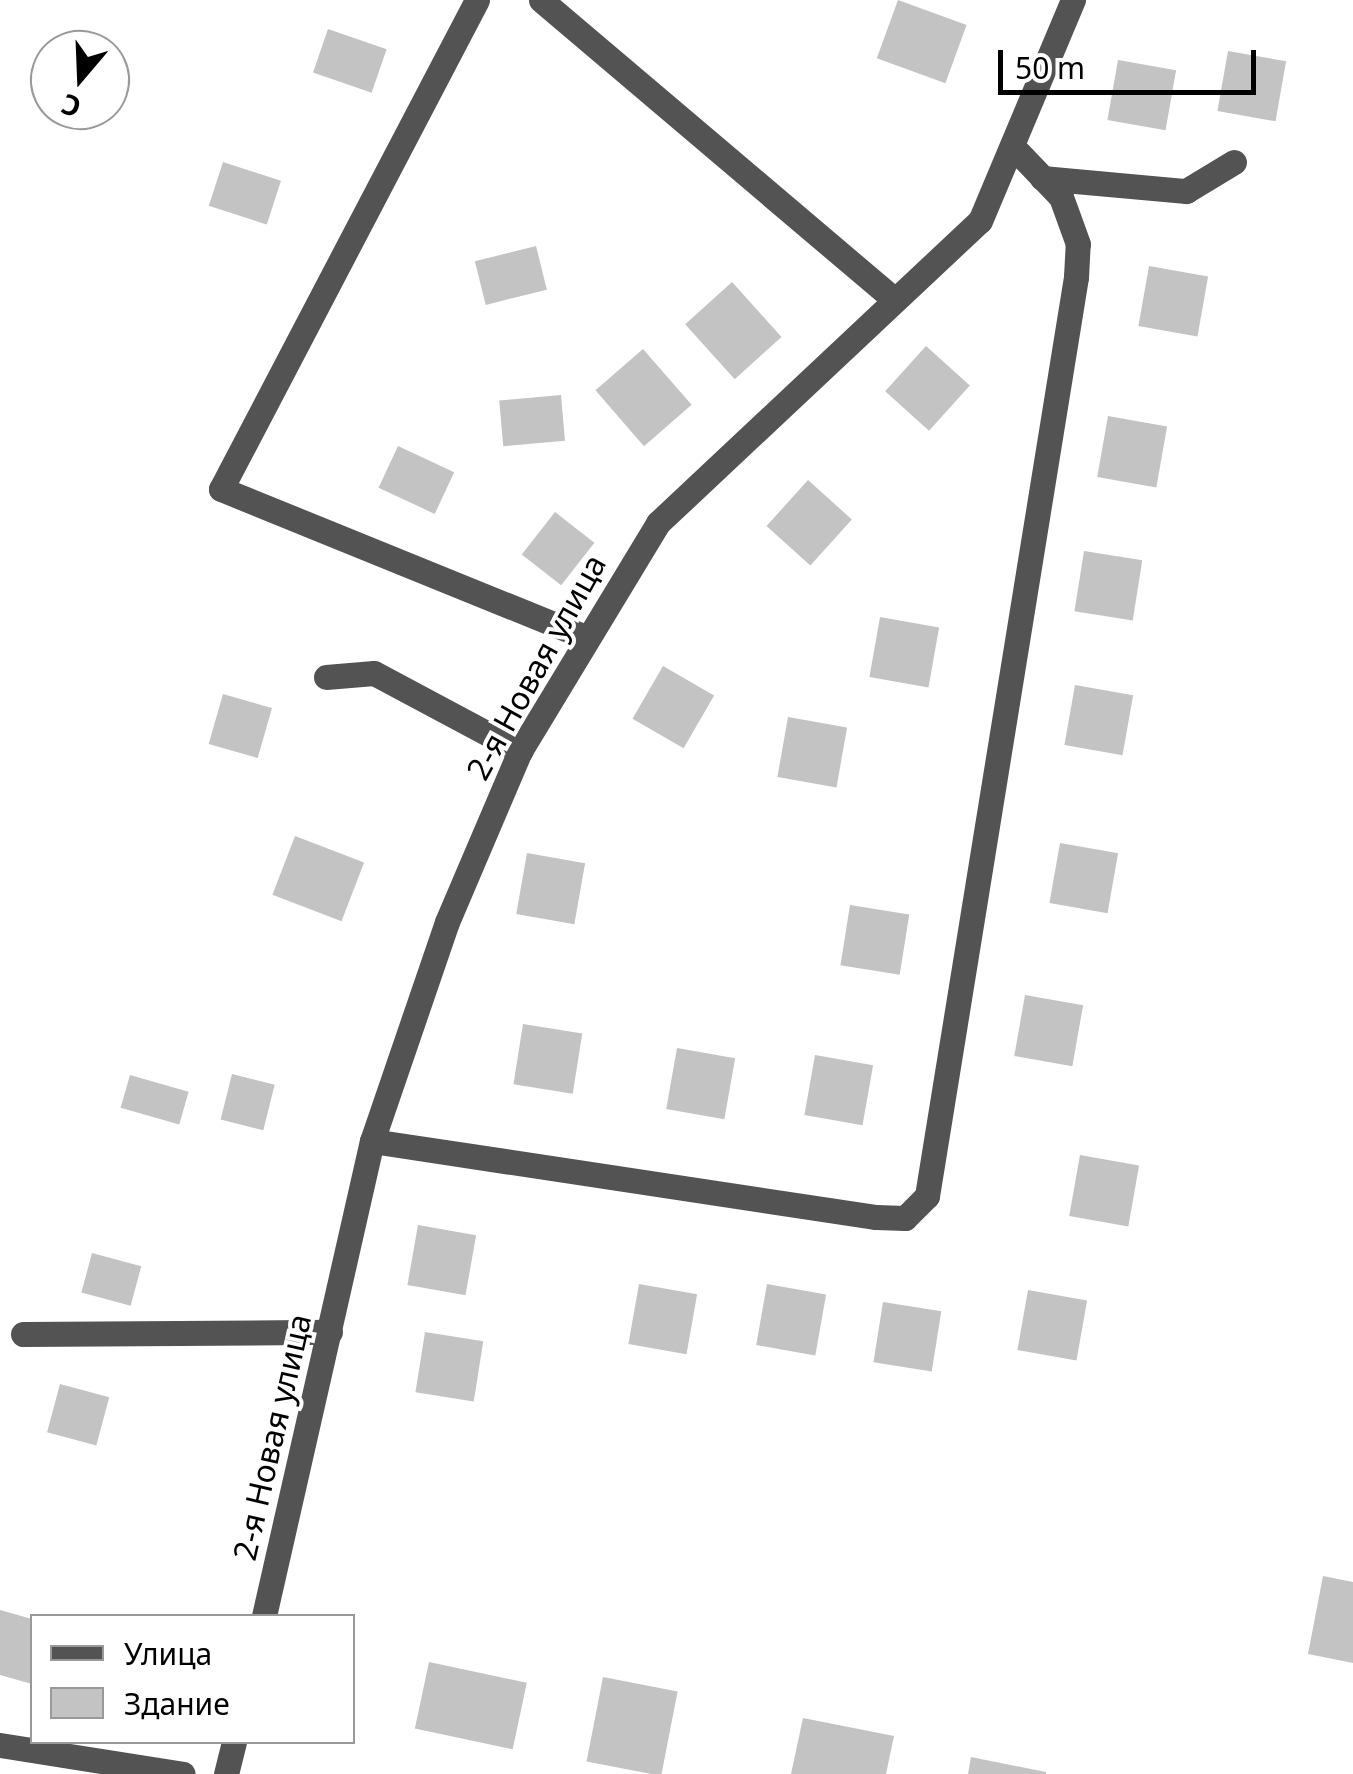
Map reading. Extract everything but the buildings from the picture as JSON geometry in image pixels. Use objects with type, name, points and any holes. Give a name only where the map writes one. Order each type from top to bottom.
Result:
[{"type":"street","points":[[477,0],[221,489],[585,636]]},
{"type":"street","points":[[540,0],[893,300]]},
{"type":"street","name":"2-я Новая улица","points":[[264,1614],[372,1142],[447,922],[520,751],[585,636],[658,523],[980,221],[1073,0]]},
{"type":"street","points":[[372,1142],[876,1217],[905,1218],[928,1196],[1076,277],[1078,244],[1061,197],[1013,147]]},
{"type":"street","points":[[1042,178],[1186,191],[1234,162]]},
{"type":"street","points":[[326,677],[374,673],[520,751]]},
{"type":"street","points":[[23,1334],[330,1332]]},
{"type":"street","points":[[226,1774],[234,1744]]},
{"type":"street","points":[[0,1745],[183,1774]]}]
